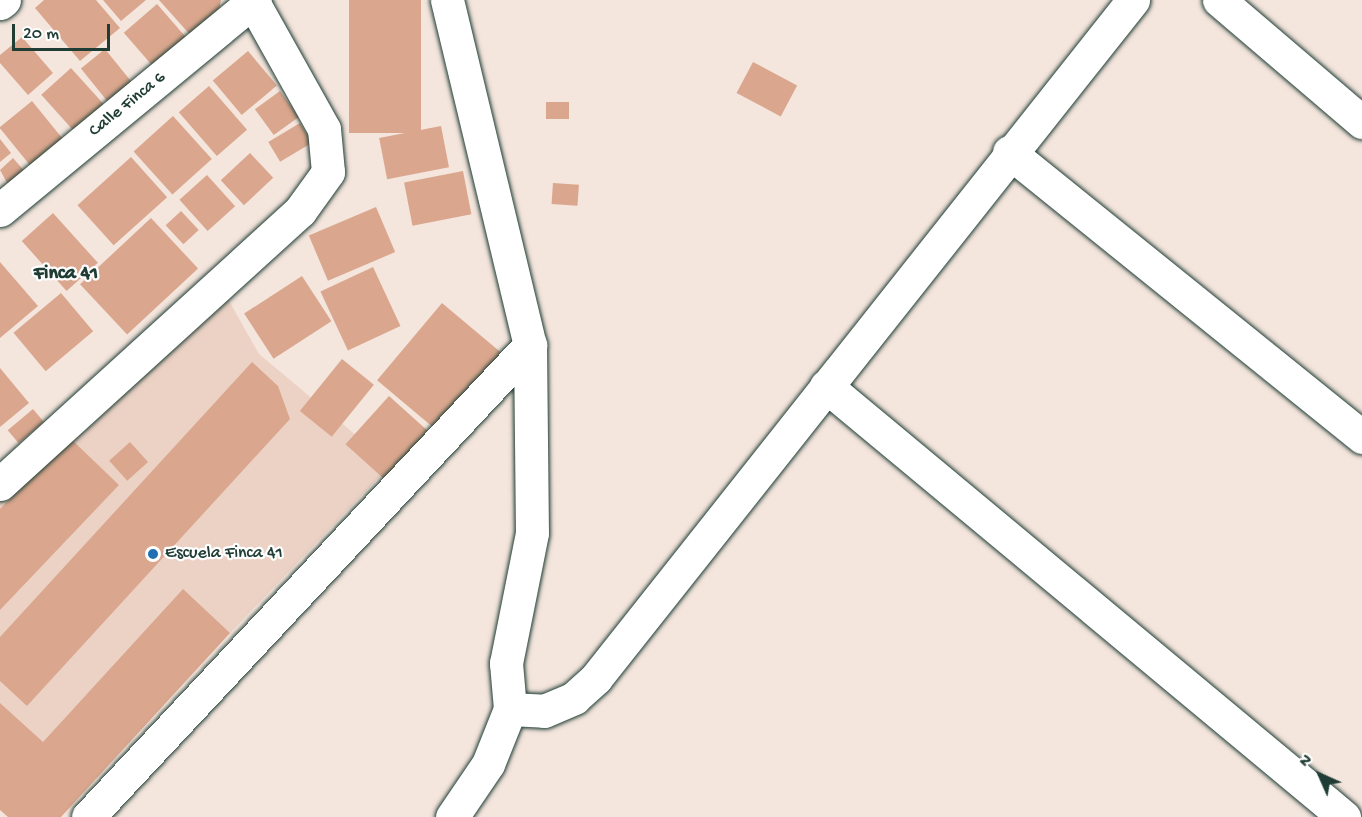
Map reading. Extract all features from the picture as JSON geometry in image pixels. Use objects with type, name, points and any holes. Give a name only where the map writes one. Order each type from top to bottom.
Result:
[{"type":"street","points":[[0,3],[4,0]]},
{"type":"street","points":[[447,0],[530,345],[532,533],[506,663],[510,709],[488,764],[452,817]]},
{"type":"street","points":[[510,709],[544,711],[574,698],[596,678],[1009,152],[1133,0]]},
{"type":"street","points":[[1219,0],[1362,122]]},
{"type":"street","points":[[0,484],[300,211],[328,172],[324,129],[254,1]]},
{"type":"street","name":"Calle Finca 6","points":[[0,210],[254,1]]},
{"type":"street","points":[[1009,152],[1362,437]]},
{"type":"street","points":[[88,817],[530,345]]},
{"type":"street","points":[[826,386],[1344,817]]},
{"type":"shaded area","name":"Escuela Finca 41","points":[[224,292],[259,354],[388,462],[384,472],[230,633],[54,803],[0,781],[0,475]]},
{"type":"building","points":[[44,0],[96,0],[120,28],[80,61],[35,8]]},
{"type":"building","points":[[103,0],[146,0],[121,21]]},
{"type":"building","points":[[159,0],[221,0],[218,15],[193,38]]},
{"type":"building","points":[[349,0],[421,0],[421,133],[349,133]]},
{"type":"building","points":[[157,4],[188,40],[155,69],[124,33]]},
{"type":"building","points":[[22,37],[53,73],[28,95],[0,63],[0,55]]},
{"type":"building","points":[[105,49],[132,82],[108,102],[81,69]]},
{"type":"building","points":[[248,51],[277,85],[242,115],[213,81]]},
{"type":"building","points":[[753,62],[797,85],[781,116],[737,93]]},
{"type":"building","points":[[71,68],[108,109],[78,136],[41,95]]},
{"type":"building","points":[[209,86],[247,130],[217,156],[179,112]]},
{"type":"building","points":[[280,91],[299,117],[274,135],[255,109]]},
{"type":"building","points":[[32,101],[63,140],[31,166],[0,127]]},
{"type":"building","points":[[546,102],[569,102],[569,119],[546,119]]},
{"type":"building","points":[[173,116],[212,159],[172,195],[134,151]]},
{"type":"building","points":[[300,123],[312,143],[280,162],[268,142]]},
{"type":"building","points":[[441,126],[449,167],[387,179],[379,138]]},
{"type":"building","points":[[0,139],[11,153],[0,162]]},
{"type":"building","points":[[250,153],[273,178],[244,205],[221,180]]},
{"type":"building","points":[[131,157],[167,197],[114,245],[77,205]]},
{"type":"building","points":[[13,158],[27,174],[10,188],[0,170]]},
{"type":"building","points":[[463,171],[471,214],[412,226],[404,182]]},
{"type":"building","points":[[207,175],[235,206],[208,231],[180,200]]},
{"type":"building","points":[[553,183],[579,185],[577,206],[552,204]]},
{"type":"building","points":[[376,207],[395,252],[328,281],[309,236]]},
{"type":"building","points":[[181,211],[199,230],[183,244],[166,225]]},
{"type":"building","points":[[53,213],[98,263],[67,291],[22,241]]},
{"type":"building","points":[[151,218],[198,268],[127,335],[80,284]]},
{"type":"building","points":[[0,262],[38,306],[0,338]]},
{"type":"building","points":[[373,267],[400,326],[348,350],[320,292]]},
{"type":"building","points":[[302,276],[331,321],[274,359],[244,314]]},
{"type":"building","points":[[61,293],[93,331],[46,371],[14,333]]},
{"type":"building","points":[[442,303],[505,356],[440,433],[377,380]]},
{"type":"building","points":[[342,359],[374,385],[332,437],[300,411]]},
{"type":"building","points":[[252,362],[278,386],[290,419],[27,706],[0,681],[0,637]]},
{"type":"building","points":[[0,368],[29,403],[0,427]]},
{"type":"building","points":[[389,396],[432,435],[389,483],[346,444]]},
{"type":"building","points":[[33,409],[44,422],[19,443],[8,430]]},
{"type":"building","points":[[69,437],[119,485],[0,610],[0,509]]},
{"type":"building","points":[[130,442],[148,462],[127,481],[109,461]]},
{"type":"building","points":[[183,589],[230,633],[61,817],[8,817],[0,810],[0,703],[43,742]]},
{"type":"place","name":"Escuela Finca 41","points":[[153,554]]},
{"type":"district","name":"Finca 41","points":[[66,274]]}]
